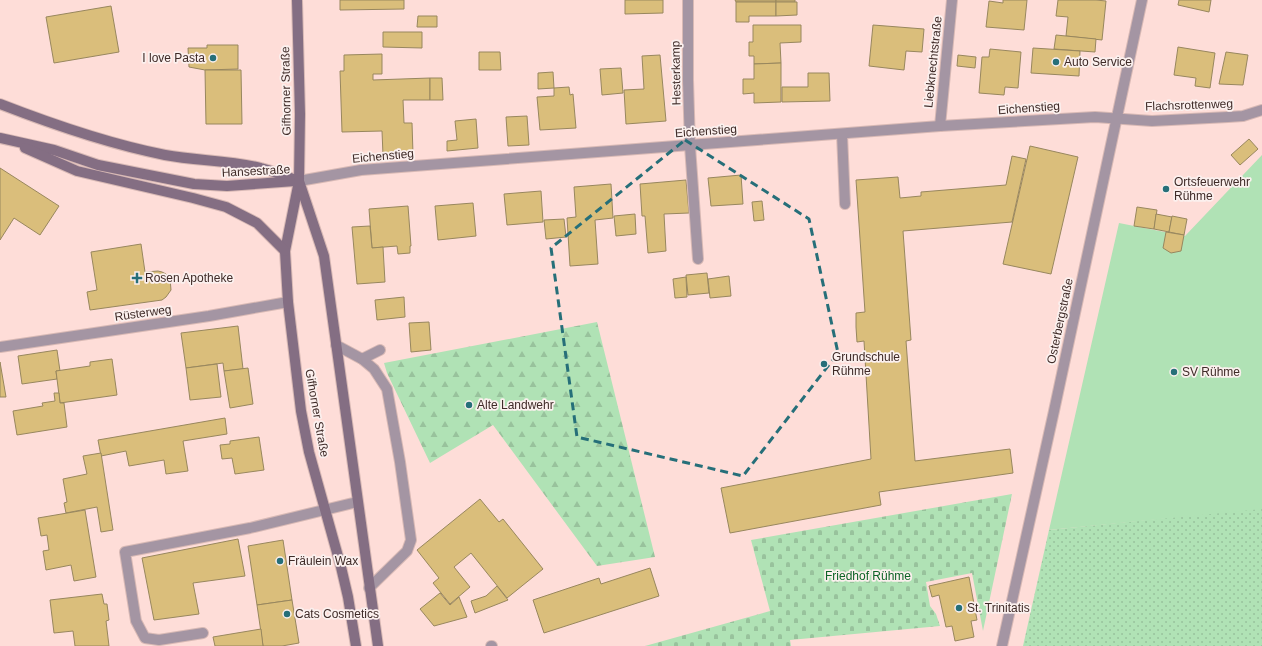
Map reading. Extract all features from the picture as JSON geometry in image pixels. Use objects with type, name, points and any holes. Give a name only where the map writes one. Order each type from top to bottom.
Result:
[{"type":"main road","name":"Gifhorner Straße","points":[[296,0],[300,114],[299,181],[285,251],[288,302],[301,411],[309,452],[341,567],[348,597],[356,646]]},
{"type":"main road","name":"Hansestraße","points":[[0,104],[49,122],[121,145],[166,155],[228,162],[262,168],[299,181]]},
{"type":"main road","name":"Hansestraße","points":[[4,139],[54,150],[98,164],[194,184],[227,186],[299,181]]},
{"type":"main road","name":"Hansestraße","points":[[4,139],[77,171],[193,198],[226,208],[257,223],[285,251]]},
{"type":"main road","name":"Gifhorner Straße","points":[[299,181],[324,256],[378,646]]},
{"type":"street","name":"Hesterkamp","points":[[688,0],[690,146],[698,259]]},
{"type":"street","name":"Liebknechtstraße","points":[[940,126],[952,0]]},
{"type":"street","name":"Osterbergstraße","points":[[1002,646],[1142,0]]},
{"type":"street","name":"Flachsrottenweg","points":[[1117,119],[1152,121],[1228,118],[1243,116],[1262,110]]},
{"type":"street","name":"Eichenstieg","points":[[299,181],[361,170],[940,126],[1095,117],[1117,119]]},
{"type":"street","points":[[842,134],[845,204]]},
{"type":"street","name":"Rüsterweg","points":[[0,347],[209,316],[288,302]]},
{"type":"street","points":[[336,345],[362,358],[374,368],[387,388],[400,462],[411,540],[407,551],[369,588]]},
{"type":"street","points":[[362,358],[380,350]]},
{"type":"street","points":[[203,633],[158,640],[145,638],[136,621],[125,552],[250,528],[357,502]]},
{"type":"highlighted area","points":[[685,140],[809,219],[838,353],[743,476],[577,437],[551,248]]},
{"type":"green space","name":"SV Rühme","points":[[1262,155],[1262,509],[1049,530],[1119,223],[1185,236]]},
{"type":"green space","points":[[597,322],[655,557],[597,566],[493,425],[430,463],[387,373],[384,363]]},
{"type":"green space","name":"Friedhof Rühme","points":[[1012,494],[983,631],[972,573],[926,582],[930,606],[936,614],[940,626],[790,640],[791,646],[645,646],[770,611],[751,540]]},
{"type":"green space","points":[[1262,508],[1262,646],[1023,646],[1049,530]]},
{"type":"building","points":[[340,0],[404,0],[404,9],[340,10]]},
{"type":"building","points":[[625,0],[663,0],[663,13],[625,14]]},
{"type":"building","points":[[735,0],[776,0],[776,2],[736,2]]},
{"type":"building","points":[[776,0],[795,0],[795,2],[776,2]]},
{"type":"building","points":[[1003,0],[1027,0],[1024,30],[986,27],[989,1],[1003,3]]},
{"type":"building","points":[[1058,0],[1106,1],[1102,40],[1066,36],[1068,17],[1056,16]]},
{"type":"building","points":[[1179,0],[1211,0],[1209,12],[1178,5]]},
{"type":"building","points":[[736,2],[776,2],[776,16],[749,16],[749,22],[736,22]]},
{"type":"building","points":[[776,2],[797,2],[797,15],[776,16]]},
{"type":"building","points":[[111,6],[119,52],[54,63],[46,17]]},
{"type":"building","points":[[418,16],[437,16],[437,27],[417,27]]},
{"type":"building","points":[[753,25],[801,25],[801,42],[780,43],[781,63],[754,64],[754,56],[749,56],[749,42],[753,42]]},
{"type":"building","points":[[873,25],[924,29],[922,52],[906,51],[904,70],[869,66]]},
{"type":"building","points":[[383,32],[422,32],[422,48],[383,47]]},
{"type":"building","points":[[1056,35],[1096,39],[1095,52],[1054,49]]},
{"type":"building","name":"I love Pasta","points":[[207,45],[238,45],[238,69],[205,70],[189,67],[188,48],[207,48]]},
{"type":"building","points":[[1178,47],[1215,53],[1210,88],[1195,86],[1196,78],[1174,75]]},
{"type":"building","name":"Auto Service","points":[[1033,48],[1080,51],[1079,76],[1031,73]]},
{"type":"building","points":[[990,49],[1021,52],[1018,88],[1005,87],[1004,95],[979,93],[982,57],[989,57]]},
{"type":"building","points":[[479,52],[500,52],[501,70],[479,70]]},
{"type":"building","points":[[1226,52],[1248,55],[1243,85],[1219,84]]},
{"type":"building","points":[[382,54],[382,74],[373,74],[373,80],[430,78],[430,100],[403,100],[404,123],[412,123],[413,154],[383,155],[382,131],[342,132],[340,71],[344,71],[344,55]]},
{"type":"building","points":[[660,55],[666,121],[626,124],[624,90],[644,89],[642,56]]},
{"type":"building","points":[[958,55],[976,57],[975,68],[957,66]]},
{"type":"building","points":[[781,63],[781,102],[754,103],[754,93],[743,94],[743,79],[754,79],[754,64]]},
{"type":"building","points":[[621,68],[623,93],[602,95],[600,69]]},
{"type":"building","points":[[205,70],[241,70],[242,124],[206,124]]},
{"type":"building","points":[[553,72],[554,88],[538,89],[538,73]]},
{"type":"building","points":[[808,73],[829,73],[830,101],[782,102],[782,87],[808,87]]},
{"type":"building","points":[[430,78],[442,78],[443,100],[430,100]]},
{"type":"building","points":[[569,87],[570,95],[573,94],[576,128],[540,130],[537,97],[554,96],[554,88]]},
{"type":"building","points":[[527,116],[529,145],[508,146],[506,117]]},
{"type":"building","points":[[476,119],[478,148],[447,151],[447,141],[457,140],[455,121]]},
{"type":"building","points":[[1249,139],[1258,149],[1240,165],[1231,155]]},
{"type":"building","points":[[1030,146],[1078,157],[1051,274],[1003,264]]},
{"type":"building","points":[[1012,156],[1026,159],[1012,222],[903,231],[911,340],[906,341],[915,461],[1010,449],[1013,473],[879,492],[881,505],[730,533],[721,488],[871,459],[864,341],[857,342],[856,327],[856,313],[865,312],[856,180],[898,177],[900,198],[921,196],[921,192],[1006,185]]},
{"type":"building","points":[[0,168],[59,206],[40,235],[14,218],[0,240]]},
{"type":"building","points":[[741,175],[743,204],[711,206],[708,178]]},
{"type":"building","points":[[686,180],[689,213],[664,214],[666,251],[648,253],[645,216],[642,216],[640,184]]},
{"type":"building","points":[[611,184],[613,218],[595,220],[598,264],[570,266],[567,218],[576,217],[574,187]]},
{"type":"building","points":[[541,191],[543,222],[507,225],[504,194]]},
{"type":"building","points":[[762,201],[764,220],[754,221],[752,202]]},
{"type":"building","points":[[473,203],[476,236],[438,240],[435,206]]},
{"type":"building","points":[[408,206],[411,246],[410,253],[398,254],[397,246],[372,248],[369,209]]},
{"type":"building","points":[[1137,207],[1157,210],[1154,229],[1134,226]]},
{"type":"building","points":[[635,214],[636,234],[616,236],[614,216]]},
{"type":"building","points":[[1156,214],[1172,217],[1169,232],[1154,229]]},
{"type":"building","points":[[1172,216],[1187,219],[1184,235],[1169,232]]},
{"type":"building","points":[[564,219],[566,237],[546,239],[544,220]]},
{"type":"building","points":[[370,226],[372,248],[383,247],[385,282],[357,284],[352,227]]},
{"type":"building","points":[[1166,232],[1184,235],[1181,251],[1171,253],[1163,248]]},
{"type":"building","points":[[141,244],[145,272],[158,271],[166,274],[170,278],[171,290],[166,297],[162,300],[90,310],[87,292],[97,290],[91,252]]},
{"type":"building","points":[[707,273],[709,293],[688,295],[686,275]]},
{"type":"building","points":[[729,276],[731,296],[710,298],[708,279]]},
{"type":"building","points":[[686,277],[687,297],[675,298],[673,279]]},
{"type":"building","points":[[404,297],[405,317],[377,320],[375,300]]},
{"type":"building","points":[[429,322],[431,350],[411,352],[409,323]]},
{"type":"building","points":[[238,326],[243,369],[224,371],[223,363],[186,368],[181,333]]},
{"type":"building","points":[[57,350],[60,371],[56,371],[57,379],[22,384],[18,356]]},
{"type":"building","points":[[112,359],[117,395],[60,403],[56,371],[90,366],[90,362]]},
{"type":"building","points":[[0,362],[6,397],[0,397]]},
{"type":"building","points":[[217,364],[221,397],[190,400],[186,368]]},
{"type":"building","points":[[248,368],[253,404],[230,408],[224,371]]},
{"type":"building","points":[[54,393],[59,393],[60,403],[64,403],[67,427],[17,435],[13,411],[43,406],[42,403],[55,401]]},
{"type":"building","points":[[225,418],[227,434],[183,441],[188,471],[166,474],[164,460],[129,466],[126,451],[101,456],[98,440]]},
{"type":"building","points":[[259,437],[264,470],[235,474],[232,458],[222,459],[220,445],[230,444],[230,441]]},
{"type":"building","points":[[101,453],[113,530],[101,532],[97,507],[66,513],[64,503],[67,502],[63,479],[87,474],[83,456]]},
{"type":"building","points":[[480,499],[499,522],[503,519],[543,569],[507,598],[471,553],[454,567],[470,587],[450,604],[433,583],[439,578],[417,550]]},
{"type":"building","points":[[85,510],[96,577],[74,581],[71,565],[46,570],[43,551],[49,550],[47,535],[41,536],[38,518]]},
{"type":"building","points":[[238,539],[245,576],[193,583],[199,614],[154,620],[142,558]]},
{"type":"building","points":[[283,540],[292,600],[257,605],[248,546]]},
{"type":"building","points":[[650,568],[659,596],[544,633],[533,600],[599,578],[601,584]]},
{"type":"building","name":"St. Trinitatis","points":[[969,577],[977,620],[971,621],[974,637],[955,641],[952,626],[946,627],[939,595],[932,597],[929,586]]},
{"type":"building","points":[[497,586],[508,600],[475,613],[471,601],[486,596]]},
{"type":"building","points":[[440,593],[450,605],[459,597],[467,617],[434,626],[420,609]]},
{"type":"building","points":[[102,594],[104,604],[107,604],[109,620],[106,621],[109,646],[75,646],[73,631],[54,633],[50,600]]},
{"type":"building","points":[[292,600],[299,643],[282,646],[263,646],[257,605]]},
{"type":"building","points":[[261,629],[263,646],[215,646],[213,637]]},
{"type":"place","name":"I love Pasta","points":[[213,58]]},
{"type":"place","name":"Auto Service","points":[[1056,62]]},
{"type":"place","name":"Ortsfeuerwehr Rühme","points":[[1166,189]]},
{"type":"place","name":"Rosen Apotheke","points":[[137,278]]},
{"type":"place","name":"Grundschule Rühme","points":[[824,364]]},
{"type":"place","name":"SV Rühme","points":[[1174,372]]},
{"type":"place","name":"Alte Landwehr","points":[[469,405]]},
{"type":"place","name":"Fräulein Wax","points":[[280,561]]},
{"type":"place","name":"St. Trinitatis","points":[[959,608]]},
{"type":"place","name":"Cats Cosmetics","points":[[287,614]]}]
